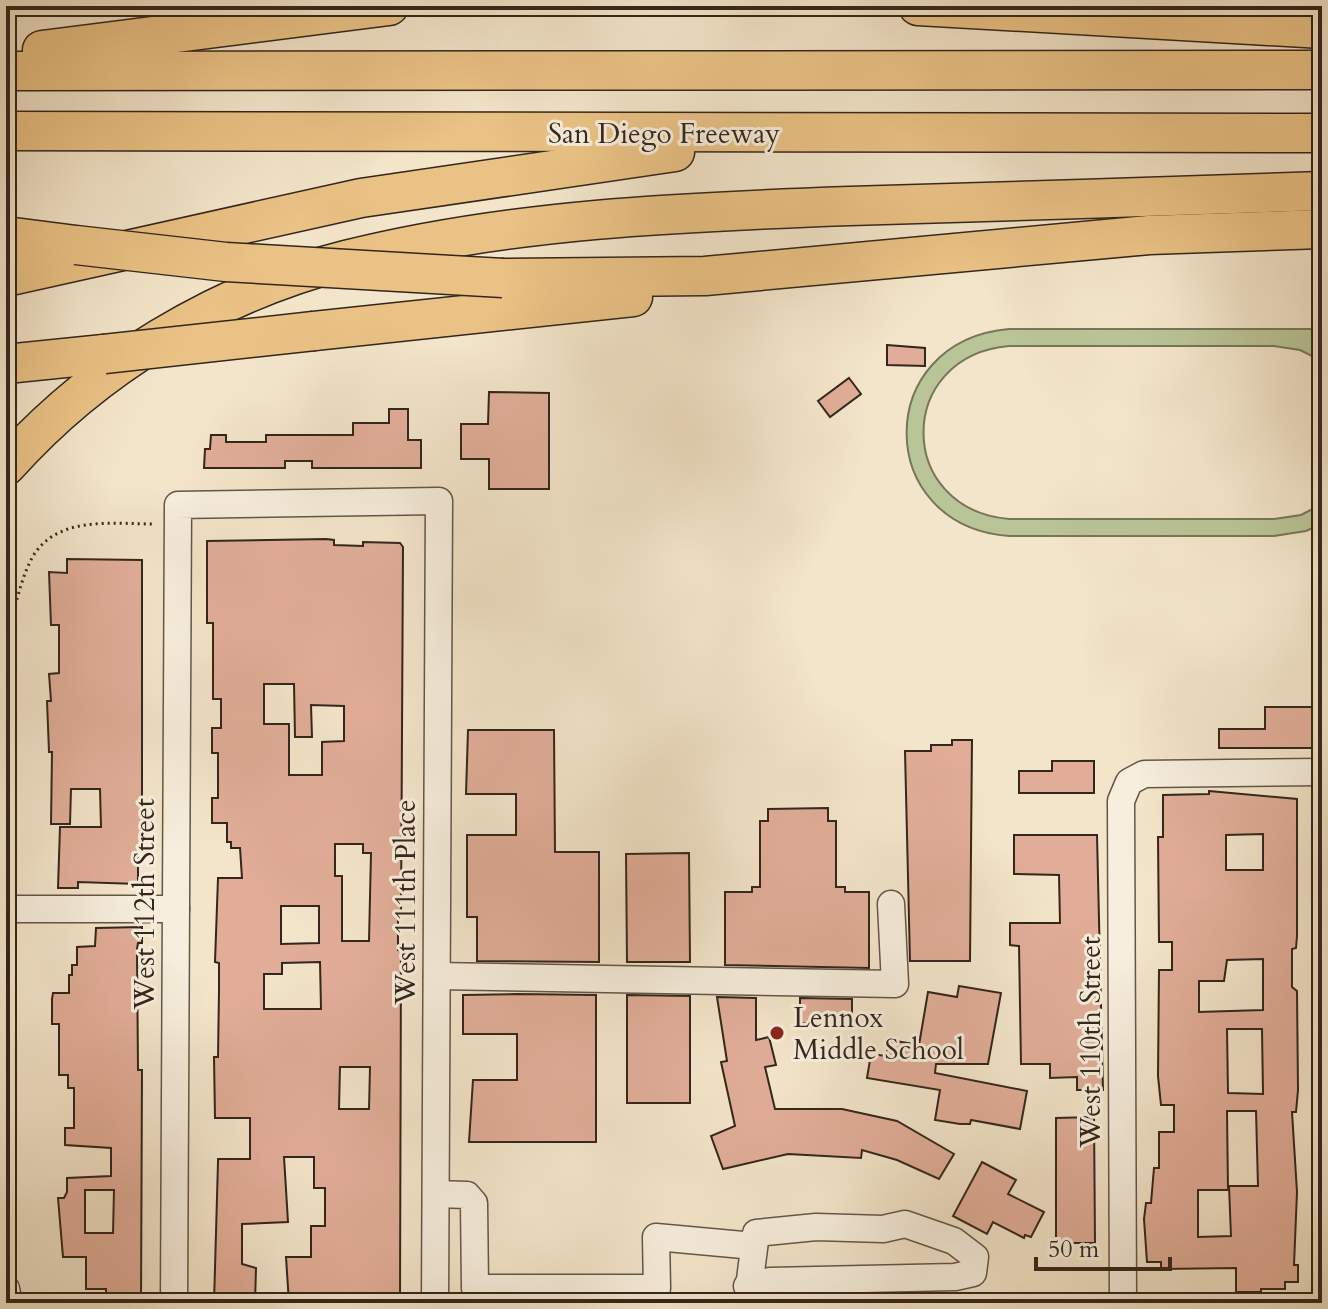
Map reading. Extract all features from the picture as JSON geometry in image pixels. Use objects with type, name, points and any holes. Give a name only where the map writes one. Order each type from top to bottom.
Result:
[{"type":"highway","points":[[6,54],[244,27],[389,6]]},
{"type":"highway","points":[[918,6],[1322,29]]},
{"type":"highway","points":[[6,71],[1322,70]]},
{"type":"highway","points":[[6,95],[214,96],[264,71]]},
{"type":"highway","points":[[1282,71],[1314,95],[1322,95]]},
{"type":"highway","points":[[270,132],[302,107],[1322,109]]},
{"type":"highway","name":"San Diego Freeway","points":[[6,131],[1322,133]]},
{"type":"highway","points":[[6,277],[361,198],[792,134]]},
{"type":"highway","points":[[6,466],[69,404],[137,353],[247,294],[344,260],[463,238],[634,217],[796,208],[1322,191]]},
{"type":"highway","points":[[6,236],[226,262],[503,278],[705,276],[1149,235],[1322,229]]},
{"type":"highway","points":[[6,245],[76,245]]},
{"type":"highway","points":[[6,364],[623,300],[705,276]]},
{"type":"street","name":"West 111th Place","points":[[168,515],[439,501],[435,1303]]},
{"type":"street","name":"West 112th Street","points":[[168,515],[176,909],[174,1303]]},
{"type":"street","name":"West 110th Street","points":[[1123,1303],[1121,801],[1129,782],[1144,774],[1322,772]]},
{"type":"street","points":[[437,976],[895,984],[891,904]]},
{"type":"street","points":[[6,909],[176,909]]},
{"type":"street","points":[[436,1194],[467,1195],[474,1203],[475,1288],[657,1288],[656,1237],[754,1246]]},
{"type":"street","points":[[905,1224],[954,1241],[975,1257],[973,1273],[955,1277],[770,1281],[747,1294],[756,1233],[816,1227],[883,1229],[905,1224]]},
{"type":"street","points":[[6,1289],[9,1303]]},
{"type":"path","points":[[6,634],[32,558],[49,535],[73,526],[168,515]]},
{"type":"green space","points":[[1009,329],[1322,329],[1322,361],[1300,350],[1274,346],[1009,346],[972,356],[945,376],[929,402],[924,432],[929,463],[945,489],[972,509],[1009,519],[1274,519],[1301,515],[1322,504],[1322,524],[1306,531],[1274,536],[1009,536],[964,525],[932,501],[913,469],[907,433],[913,397],[932,365],[964,341]]},
{"type":"building","points":[[887,345],[925,348],[925,366],[887,365]]},
{"type":"building","points":[[849,378],[861,394],[830,417],[818,401]]},
{"type":"building","points":[[489,392],[549,393],[549,489],[489,489],[489,459],[461,459],[461,424],[488,424]]},
{"type":"building","points":[[389,409],[408,409],[408,440],[421,440],[421,468],[312,468],[312,461],[285,461],[285,468],[204,468],[205,449],[210,449],[211,435],[226,435],[226,442],[266,442],[266,435],[353,435],[353,423],[389,423]]},
{"type":"building","points":[[326,539],[334,540],[334,545],[400,543],[403,547],[401,918],[398,918],[398,950],[401,950],[400,1303],[289,1303],[286,1257],[311,1257],[311,1226],[325,1226],[325,1188],[314,1188],[314,1157],[284,1157],[288,1222],[242,1224],[242,1264],[256,1268],[255,1303],[214,1303],[218,1159],[250,1159],[250,1118],[215,1118],[218,878],[242,878],[240,848],[231,848],[231,842],[227,842],[227,823],[212,823],[212,798],[218,798],[218,753],[212,753],[212,728],[221,728],[221,699],[213,699],[213,623],[207,623],[207,541]],"holes":[[[264,684],[294,684],[295,737],[312,737],[311,705],[344,706],[344,741],[322,742],[322,775],[289,775],[289,724],[264,724]],[[335,844],[363,844],[363,853],[371,853],[369,941],[342,941],[342,876],[335,876]],[[281,906],[319,906],[319,943],[281,944]],[[320,962],[321,1009],[264,1009],[264,974],[282,974],[282,963]],[[340,1067],[370,1067],[369,1109],[339,1109]]]},
{"type":"building","points":[[67,559],[142,560],[142,852],[138,852],[138,884],[78,882],[78,888],[58,888],[60,827],[101,827],[100,789],[71,789],[70,824],[51,824],[52,752],[49,752],[47,701],[51,701],[49,674],[59,673],[59,625],[51,625],[49,572],[67,573]]},
{"type":"building","points":[[1265,707],[1322,707],[1322,748],[1219,748],[1219,729],[1265,729]]},
{"type":"building","points":[[468,730],[554,730],[555,852],[599,852],[599,962],[477,961],[477,917],[467,917],[467,835],[516,835],[516,794],[466,794]]},
{"type":"building","points":[[952,740],[972,740],[970,961],[910,961],[905,751],[931,751],[931,745],[952,745]]},
{"type":"building","points":[[1052,761],[1094,761],[1094,793],[1019,793],[1019,771],[1052,771]]},
{"type":"building","points":[[1209,791],[1297,799],[1297,936],[1296,948],[1292,949],[1292,987],[1297,991],[1298,1090],[1296,1112],[1292,1112],[1297,1192],[1294,1265],[1298,1265],[1298,1282],[1285,1282],[1285,1289],[1236,1292],[1236,1268],[1161,1269],[1161,1262],[1147,1262],[1144,1219],[1146,1203],[1151,1203],[1154,1168],[1159,1168],[1159,1132],[1174,1132],[1174,1105],[1161,1105],[1158,1076],[1159,970],[1172,970],[1172,942],[1159,942],[1158,837],[1163,837],[1163,795],[1209,794]],"holes":[[[1263,834],[1263,870],[1226,870],[1226,835]],[[1263,959],[1263,1010],[1199,1012],[1199,981],[1224,981],[1227,960]],[[1227,1029],[1262,1029],[1263,1094],[1228,1093]],[[1227,1111],[1256,1111],[1258,1186],[1229,1186],[1231,1236],[1198,1237],[1198,1190],[1228,1190]]]},
{"type":"building","points":[[828,808],[828,821],[836,821],[836,887],[845,887],[845,892],[869,892],[869,968],[725,965],[725,892],[752,892],[752,887],[760,887],[760,821],[768,821],[768,809]]},
{"type":"building","points":[[1014,835],[1097,835],[1103,1090],[1077,1090],[1077,1077],[1050,1078],[1050,1064],[1021,1064],[1019,946],[1010,945],[1010,923],[1060,923],[1059,875],[1014,874]]},
{"type":"building","points":[[689,853],[690,962],[627,962],[626,854]]},
{"type":"building","points":[[142,927],[142,943],[138,943],[137,949],[138,1070],[142,1070],[141,1303],[106,1303],[106,1289],[86,1289],[86,1257],[63,1257],[58,1198],[64,1198],[67,1192],[67,1178],[111,1176],[111,1148],[65,1145],[65,1128],[74,1128],[74,1088],[68,1088],[68,1075],[59,1075],[59,1024],[52,1024],[53,993],[69,993],[69,975],[72,975],[72,965],[77,965],[77,947],[95,946],[96,928]],"holes":[[[85,1190],[114,1190],[113,1233],[85,1233]]]},
{"type":"building","points":[[959,986],[1001,993],[988,1064],[936,1064],[935,1073],[1027,1091],[1020,1129],[971,1120],[970,1124],[960,1124],[935,1120],[940,1090],[867,1078],[871,1054],[886,1056],[889,1043],[896,1041],[919,1045],[928,992],[957,997]]},
{"type":"building","points":[[463,995],[596,995],[596,1142],[469,1142],[473,1080],[517,1080],[517,1034],[463,1034]]},
{"type":"building","points":[[627,995],[690,996],[690,1103],[627,1103]]},
{"type":"building","points":[[717,997],[756,998],[756,1040],[769,1037],[776,1065],[765,1067],[775,1109],[842,1109],[897,1121],[954,1154],[939,1179],[897,1160],[862,1150],[861,1158],[788,1154],[723,1169],[711,1136],[735,1126],[721,1062],[727,1061]]},
{"type":"building","points":[[800,998],[852,999],[852,1023],[800,1023]]},
{"type":"building","points":[[1094,1117],[1095,1243],[1056,1243],[1056,1118]]},
{"type":"building","points":[[982,1162],[1016,1180],[1008,1194],[1044,1212],[1031,1237],[1025,1235],[1024,1238],[993,1222],[987,1234],[953,1216]]},
{"type":"place","name":"Lennox Middle School","points":[[777,1033]]}]
